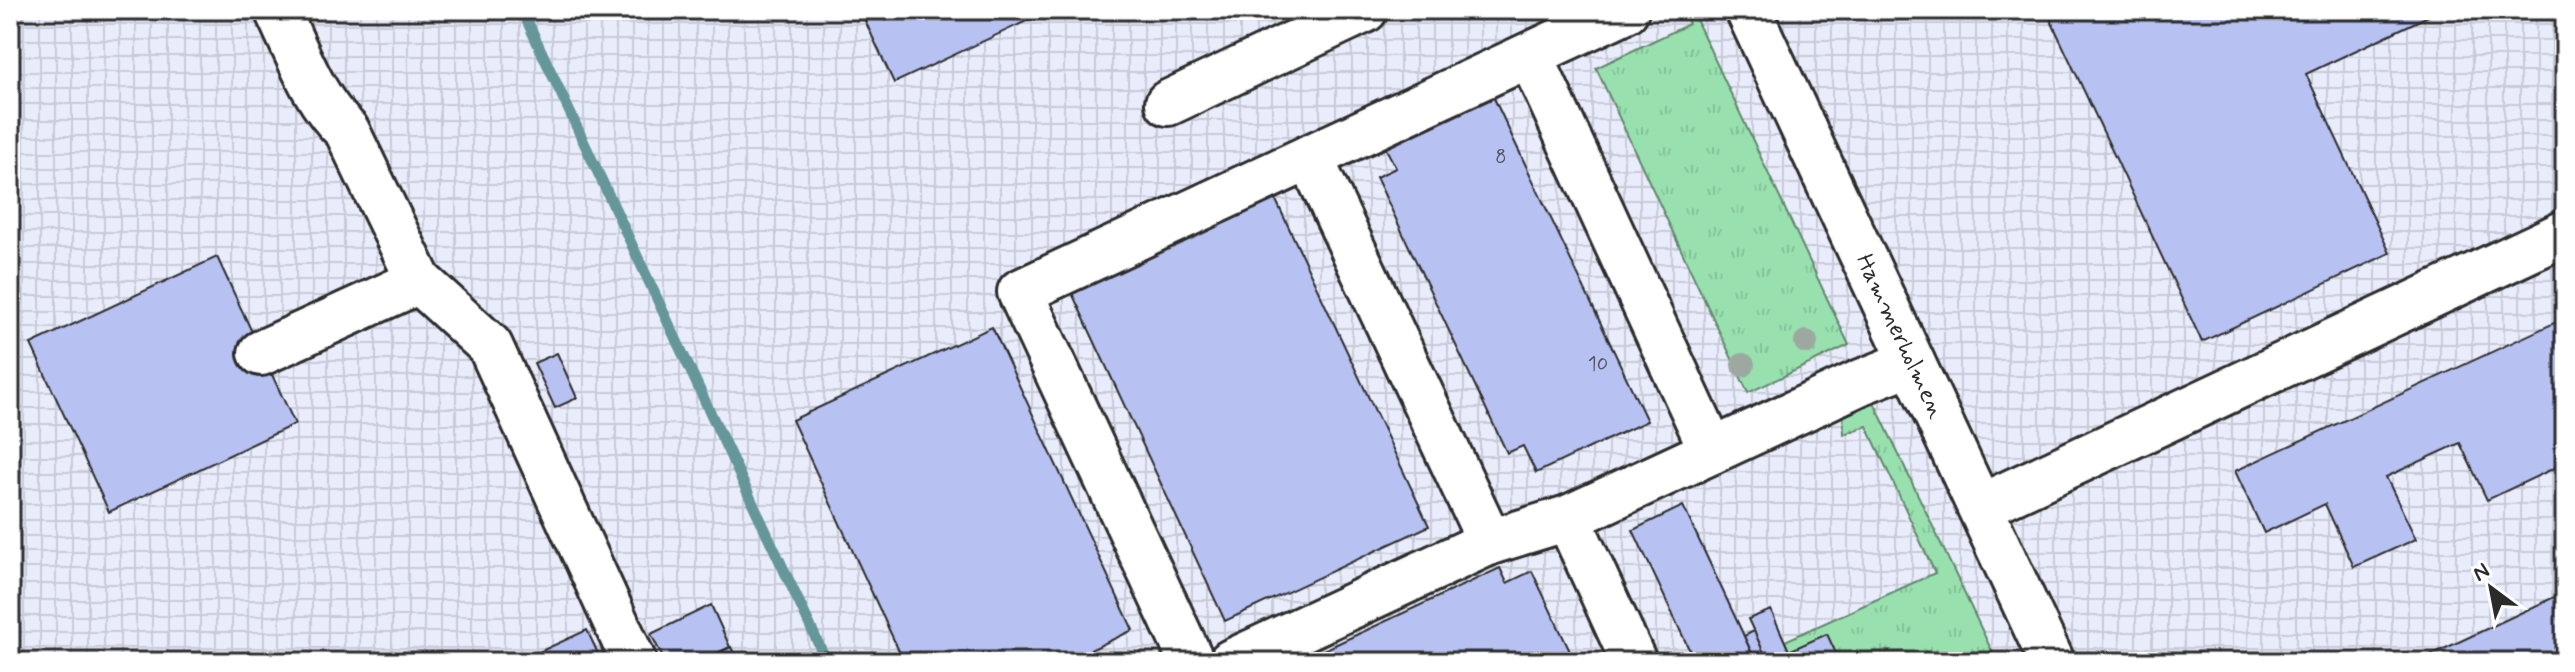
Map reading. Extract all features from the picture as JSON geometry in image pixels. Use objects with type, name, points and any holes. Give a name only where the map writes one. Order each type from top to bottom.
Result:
[{"type":"street","points":[[277,10],[316,91],[335,120],[347,131],[413,270],[490,346],[634,662]]},
{"type":"street","points":[[301,10],[348,113],[347,131]]},
{"type":"street","points":[[1168,103],[1365,10]]},
{"type":"street","points":[[1192,662],[1020,292],[1626,10]]},
{"type":"street","name":"Hammerholmen","points":[[1748,10],[2052,662]]},
{"type":"street","points":[[1530,55],[1712,451]]},
{"type":"street","points":[[1310,157],[1490,542]]},
{"type":"street","points":[[1980,507],[2565,233]]},
{"type":"street","points":[[256,341],[413,270]]},
{"type":"street","points":[[1231,662],[1490,542],[1568,518],[1861,382],[1912,362]]},
{"type":"street","points":[[1568,518],[1634,662]]},
{"type":"shaded area","points":[[10,10],[2565,10],[2565,662],[10,662]]},
{"type":"green space","points":[[1683,11],[1692,11],[1849,345],[1748,393],[1596,68],[1689,24]]},
{"type":"green space","points":[[1872,398],[1997,662],[1840,662],[1789,651],[1785,641],[1935,573],[1867,426],[1844,434],[1843,411]]},
{"type":"building","points":[[860,10],[1050,10],[894,83]]},
{"type":"building","points":[[2046,10],[2441,10],[2306,74],[2390,253],[2202,342]]},
{"type":"building","points":[[1491,92],[1647,421],[1536,473],[1523,446],[1507,453],[1376,177],[1396,168],[1383,143]]},
{"type":"building","points":[[1274,196],[1429,526],[1225,621],[1071,291]]},
{"type":"building","points":[[217,257],[295,424],[109,512],[31,344]]},
{"type":"building","points":[[2565,318],[2565,463],[2487,500],[2460,443],[2386,477],[2416,539],[2354,567],[2325,504],[2264,533],[2235,471]]},
{"type":"building","points":[[992,327],[1133,630],[1065,662],[904,662],[792,420]]},
{"type":"building","points":[[557,353],[577,398],[555,408],[534,363]]},
{"type":"building","points":[[1683,506],[1756,662],[1695,662],[1633,530]]},
{"type":"building","points":[[1500,568],[1507,583],[1532,571],[1575,662],[1298,662]]},
{"type":"building","points":[[2565,592],[2565,662],[2416,662]]},
{"type":"building","points":[[711,605],[730,647],[697,662],[665,662],[651,634]]},
{"type":"building","points":[[1771,610],[1789,651],[1827,634],[1840,662],[1768,662],[1748,619]]},
{"type":"building","points":[[587,630],[602,662],[530,662],[528,657]]},
{"type":"building","points":[[1754,631],[1768,662],[1756,662],[1744,636]]},
{"type":"building","points":[[731,647],[738,662],[700,662]]},
{"type":"waterway","points":[[522,10],[827,662]]}]
